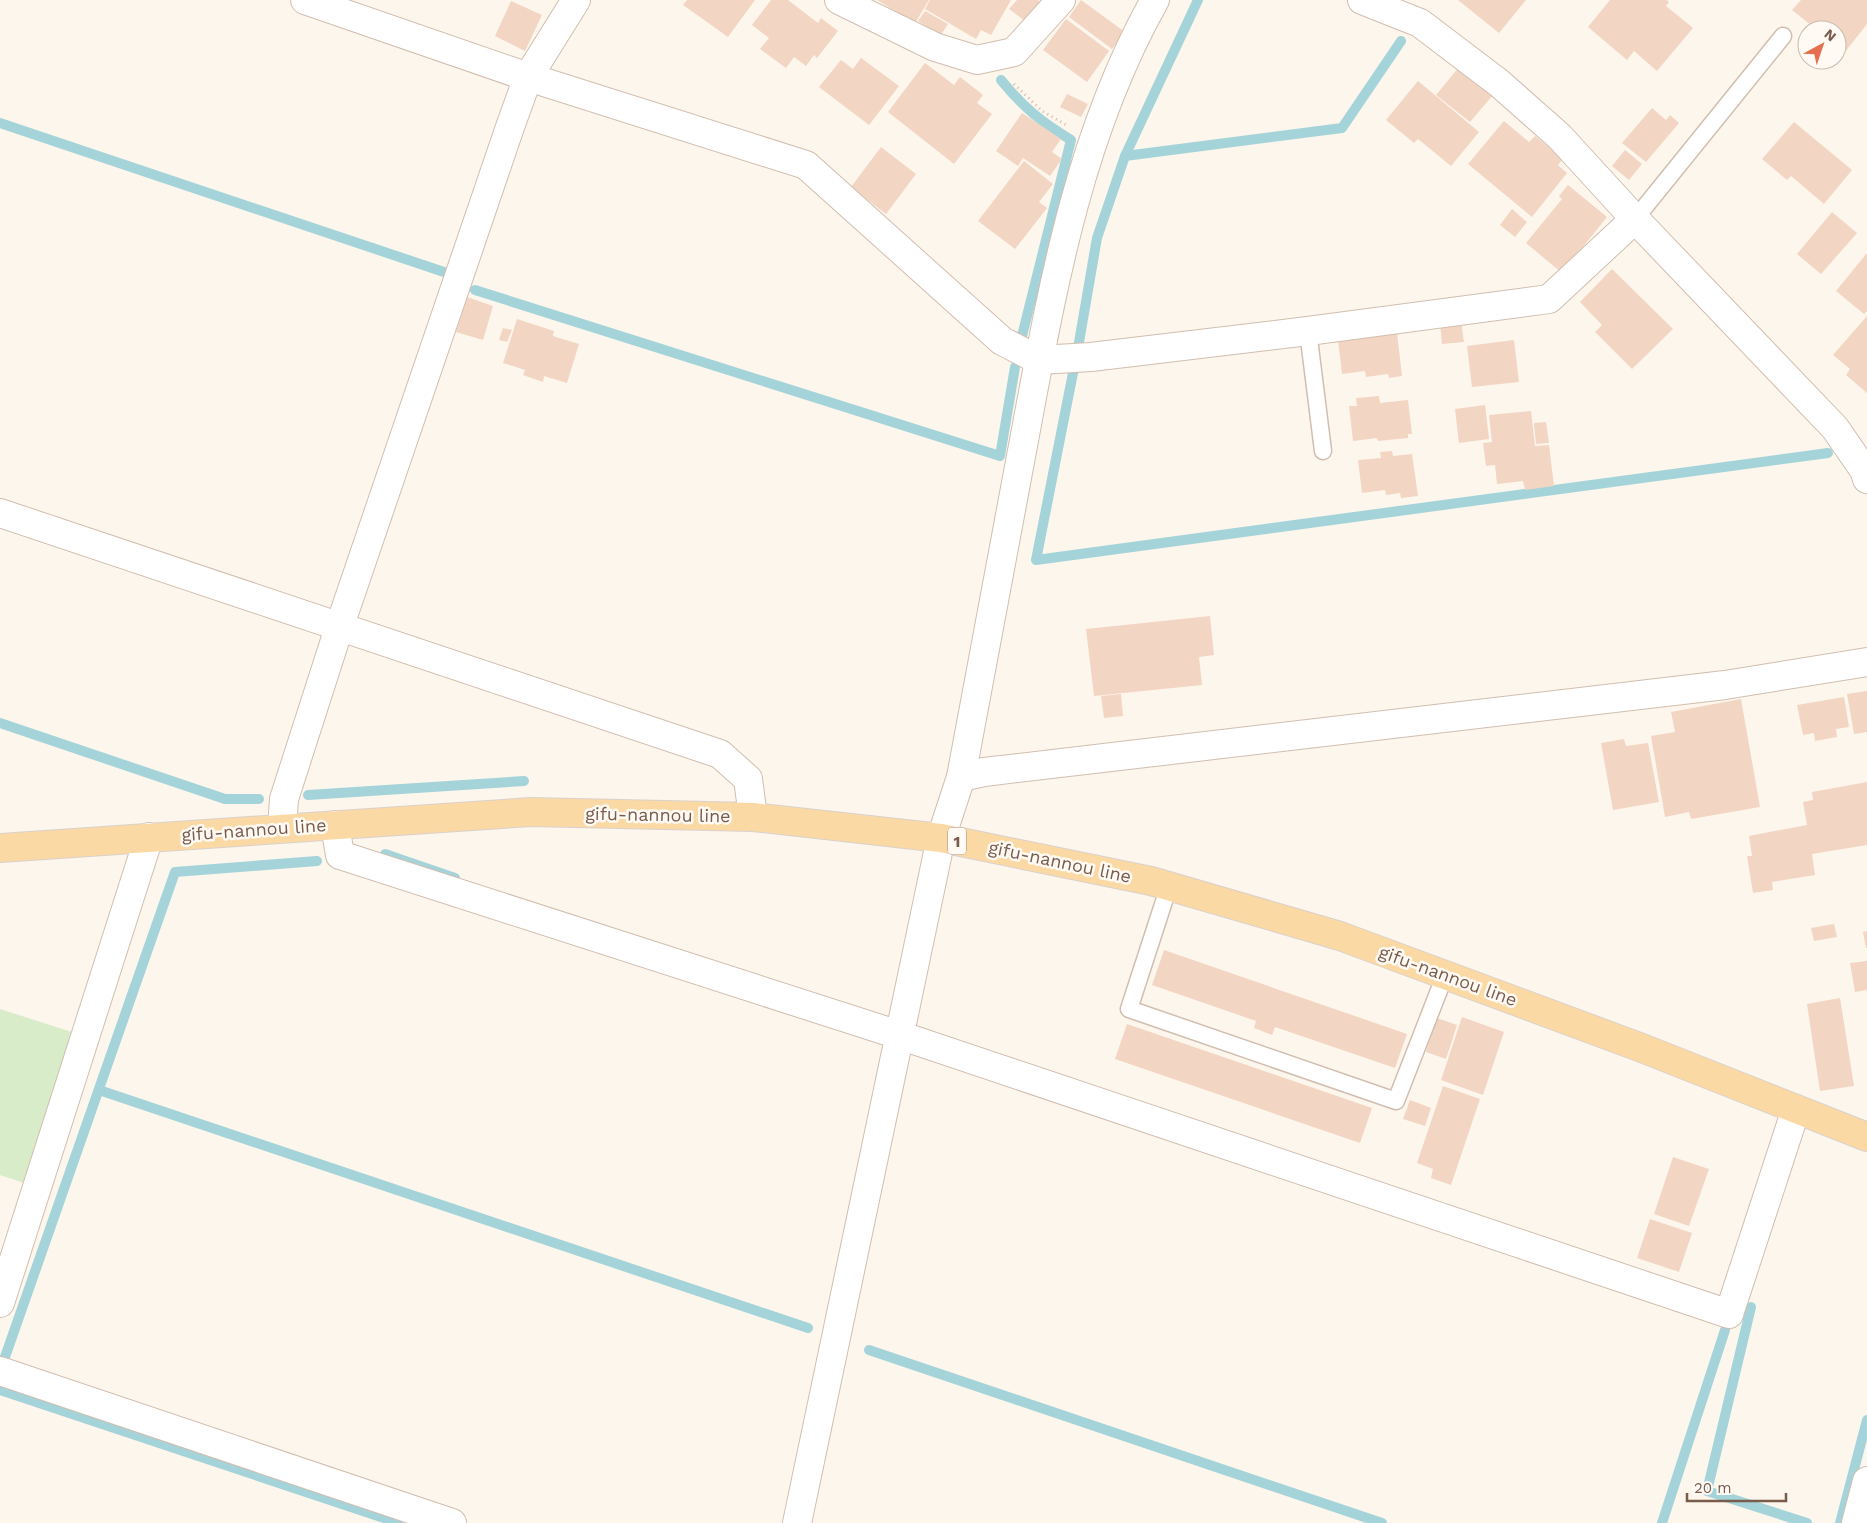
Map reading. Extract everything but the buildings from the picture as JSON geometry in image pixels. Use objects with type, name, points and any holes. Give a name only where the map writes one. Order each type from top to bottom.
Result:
[{"type":"main road","name":"gifu-nannou line","points":[[0,848],[531,812],[753,818],[941,838],[1169,886],[1340,936],[1642,1048],[1867,1137]]},
{"type":"street","points":[[305,0],[528,77],[806,165],[1002,341],[1039,360],[1091,357],[1549,299],[1635,219]]},
{"type":"street","points":[[282,828],[284,799],[339,628],[528,77],[576,0]]},
{"type":"street","points":[[839,0],[935,48],[977,60],[1014,52],[1056,2]]},
{"type":"street","points":[[797,1523],[941,838],[961,777],[1064,236],[1092,139],[1143,21],[1155,0]]},
{"type":"street","points":[[1362,0],[1408,8],[1420,23],[1498,83],[1560,137],[1635,219],[1835,428],[1866,473]]},
{"type":"street","points":[[0,513],[720,754],[748,779],[753,818]]},
{"type":"street","points":[[961,777],[1002,770],[1724,685],[1867,662]]},
{"type":"street","points":[[335,825],[340,855],[900,1036],[1730,1314],[1796,1109]]},
{"type":"street","points":[[0,1303],[149,838]]},
{"type":"street","points":[[0,1371],[452,1523]]},
{"type":"street","points":[[1859,1523],[1867,1481]]},
{"type":"lane","points":[[1635,219],[1783,36]]},
{"type":"lane","points":[[1308,331],[1323,451]]},
{"type":"lane","points":[[1169,886],[1129,1009],[1396,1101],[1444,975]]},
{"type":"path","points":[[997,56],[1015,86],[1042,111],[1092,139]]},
{"type":"green space","points":[[0,1009],[75,1033],[24,1183],[0,1175]]},
{"type":"waterway","points":[[1078,348],[1097,238],[1125,156],[1198,0]]},
{"type":"waterway","points":[[1125,156],[1342,128],[1401,41]]},
{"type":"waterway","points":[[1001,80],[1017,99],[1033,113],[1050,127],[1071,140],[1022,336]]},
{"type":"waterway","points":[[0,123],[444,272]]},
{"type":"waterway","points":[[475,290],[1000,456],[1015,367]]},
{"type":"waterway","points":[[1073,373],[1036,560],[1828,453]]},
{"type":"waterway","points":[[0,723],[225,799],[259,799]]},
{"type":"waterway","points":[[308,795],[524,781]]},
{"type":"waterway","points":[[385,854],[455,878]]},
{"type":"waterway","points":[[5,1357],[175,872],[317,861]]},
{"type":"waterway","points":[[99,1090],[808,1328]]},
{"type":"waterway","points":[[1751,1307],[1707,1491],[1807,1523]]},
{"type":"waterway","points":[[1662,1523],[1725,1330]]},
{"type":"waterway","points":[[869,1350],[1382,1523]]},
{"type":"waterway","points":[[0,1390],[399,1523]]},
{"type":"waterway","points":[[1840,1523],[1867,1420]]}]
